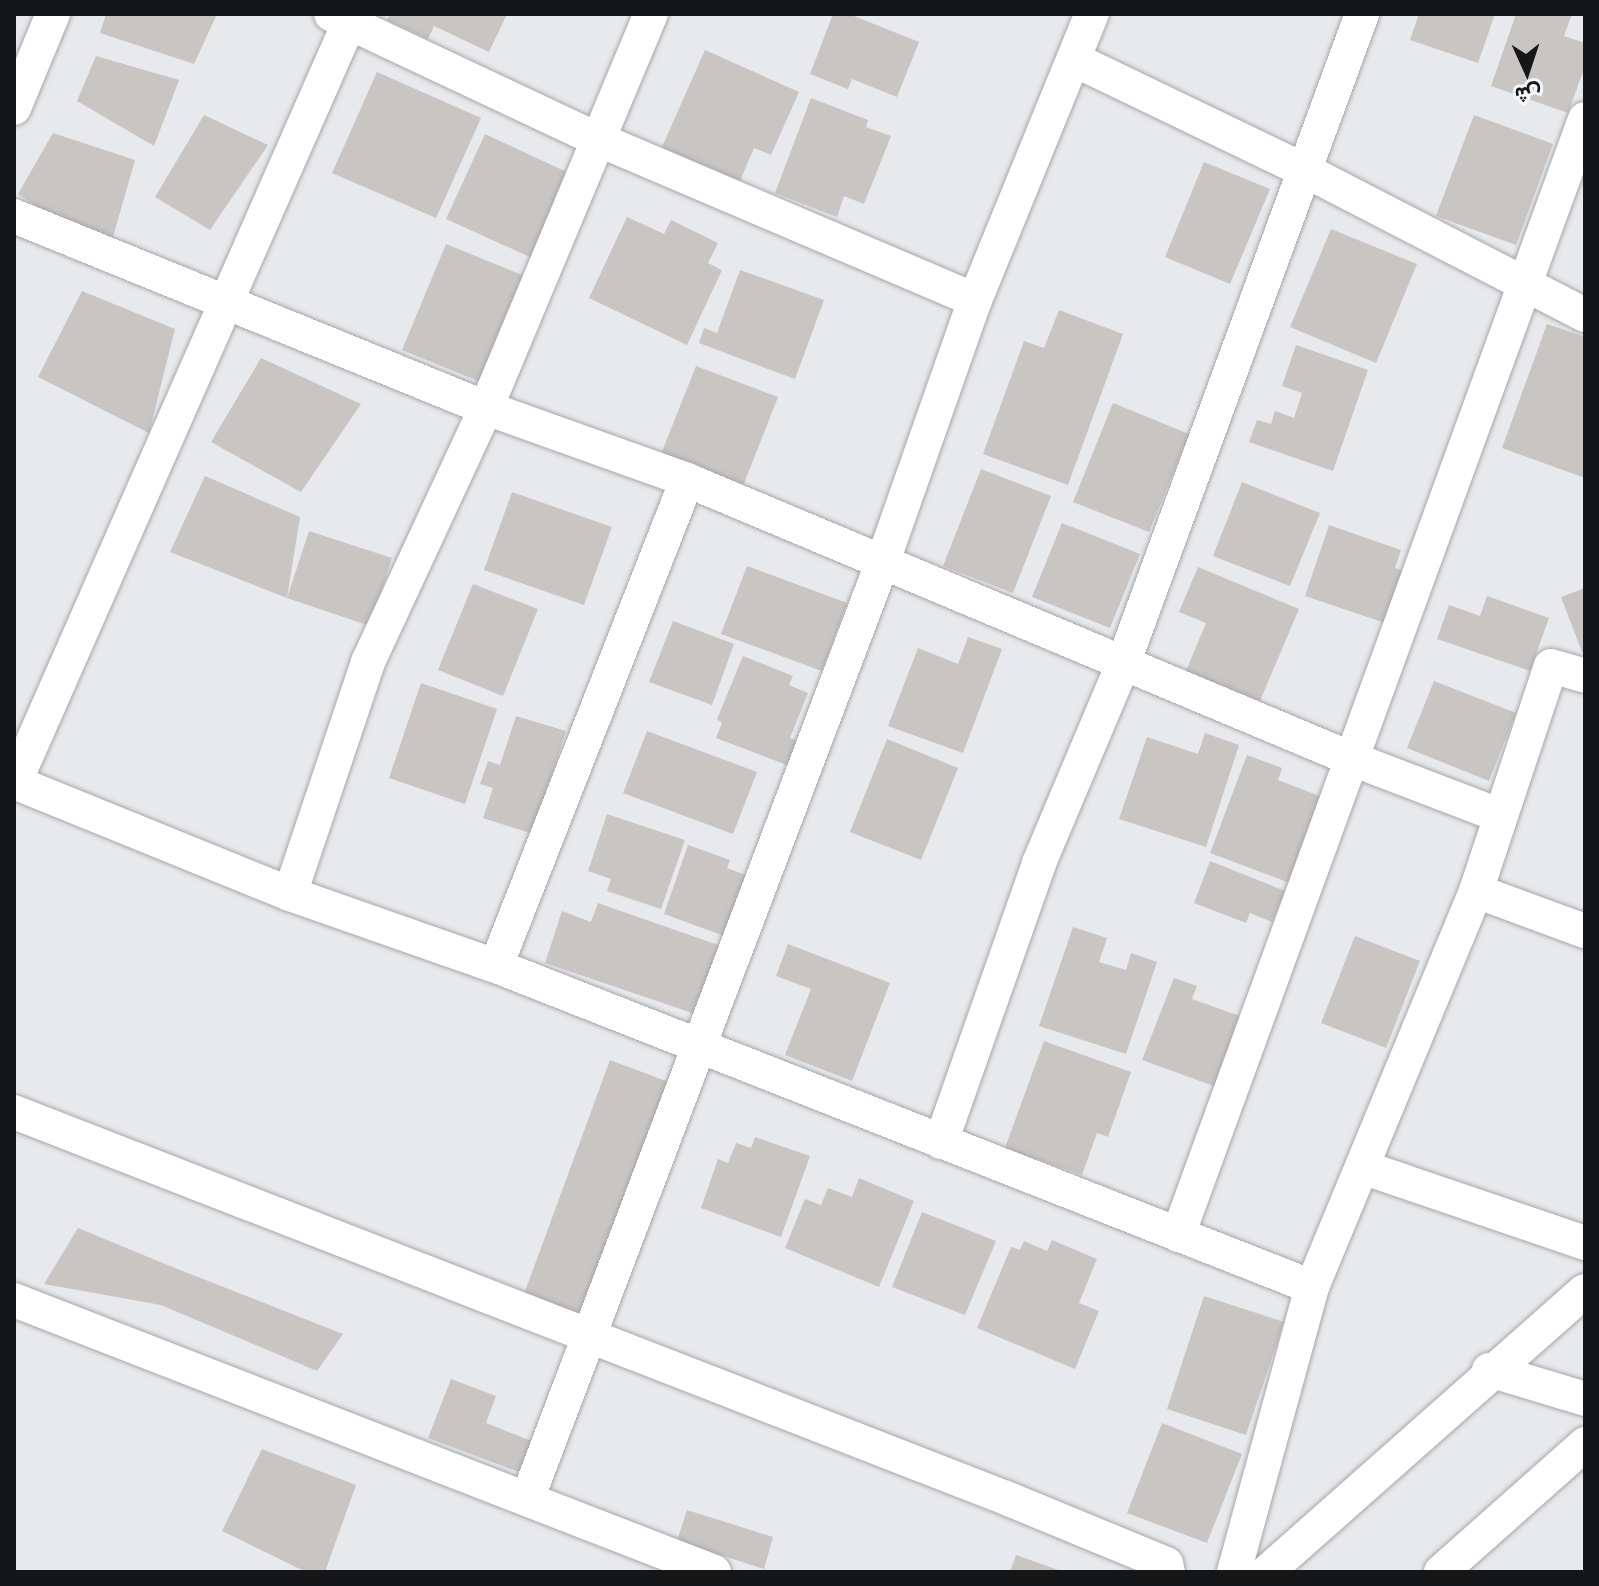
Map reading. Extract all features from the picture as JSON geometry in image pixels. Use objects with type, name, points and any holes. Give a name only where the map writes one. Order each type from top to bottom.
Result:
[{"type":"street","points":[[14,108],[53,14]]},
{"type":"street","points":[[290,894],[368,662],[486,408],[595,138],[651,14]]},
{"type":"street","points":[[528,1497],[883,561],[975,300],[1092,14]]},
{"type":"street","points":[[941,1142],[1039,863],[1123,664],[1362,14]]},
{"type":"street","points":[[975,300],[595,138],[345,17],[227,303],[15,782],[290,894],[496,966],[697,1049],[1312,1287]]},
{"type":"street","points":[[1075,60],[1306,171],[1585,315]]},
{"type":"street","points":[[1178,1235],[1585,119]]},
{"type":"street","points":[[14,216],[486,408],[687,480],[1352,759],[1499,815]]},
{"type":"street","points":[[496,966],[687,480]]},
{"type":"street","points":[[1234,1572],[1312,1287],[1476,891],[1551,666],[1585,676]]},
{"type":"street","points":[[1476,891],[1585,931]]},
{"type":"street","points":[[14,1112],[1011,1500],[1166,1564],[1168,1572]]},
{"type":"street","points":[[1362,1167],[1585,1243]]},
{"type":"street","points":[[1267,1572],[1489,1370],[1585,1291]]},
{"type":"street","points":[[14,1300],[528,1497],[714,1572]]},
{"type":"street","points":[[1489,1370],[1585,1399]]},
{"type":"street","points":[[1441,1572],[1585,1444]]},
{"type":"building","points":[[106,14],[217,14],[194,64],[100,33]]},
{"type":"building","points":[[390,14],[507,14],[489,52],[434,26],[428,39],[387,20]]},
{"type":"building","points":[[833,14],[849,14],[919,42],[897,97],[852,79],[848,89],[810,74]]},
{"type":"building","points":[[1419,14],[1495,14],[1478,63],[1410,40]]},
{"type":"building","points":[[1516,14],[1572,14],[1564,36],[1585,43],[1585,66],[1568,113],[1491,86]]},
{"type":"building","points":[[705,50],[799,92],[771,155],[754,148],[740,181],[662,147]]},
{"type":"building","points":[[96,56],[179,80],[154,146],[77,101]]},
{"type":"building","points":[[377,72],[481,118],[436,218],[332,173]]},
{"type":"building","points":[[811,98],[868,120],[866,127],[891,136],[864,204],[844,196],[837,217],[775,193]]},
{"type":"building","points":[[204,115],[268,145],[210,230],[155,197]]},
{"type":"building","points":[[1474,115],[1553,144],[1516,245],[1436,216]]},
{"type":"building","points":[[53,133],[135,160],[108,254],[18,194]]},
{"type":"building","points":[[485,134],[571,174],[532,258],[446,219]]},
{"type":"building","points":[[1204,162],[1270,189],[1230,284],[1165,257]]},
{"type":"building","points":[[627,217],[664,234],[671,220],[718,243],[708,263],[722,270],[687,345],[589,298]]},
{"type":"building","points":[[1331,229],[1417,264],[1376,363],[1290,327]]},
{"type":"building","points":[[446,244],[527,277],[483,383],[402,350]]},
{"type":"building","points":[[740,270],[824,300],[795,379],[699,343],[704,328],[717,333]]},
{"type":"building","points":[[82,291],[175,329],[149,433],[38,377]]},
{"type":"building","points":[[1059,310],[1123,334],[1068,485],[983,454],[1024,341],[1044,348]]},
{"type":"building","points":[[1547,324],[1585,337],[1585,478],[1502,448]]},
{"type":"building","points":[[1296,345],[1368,370],[1333,471],[1249,442],[1257,420],[1271,424],[1275,411],[1294,418],[1302,393],[1282,386]]},
{"type":"building","points":[[261,358],[361,404],[301,492],[211,442]]},
{"type":"building","points":[[696,366],[778,397],[743,486],[661,454]]},
{"type":"building","points":[[1113,403],[1189,434],[1149,532],[1073,502]]},
{"type":"building","points":[[981,469],[1051,496],[1013,593],[943,566]]},
{"type":"building","points":[[205,476],[300,517],[287,598],[170,552]]},
{"type":"building","points":[[1242,482],[1320,513],[1290,586],[1213,556]]},
{"type":"building","points":[[512,492],[612,527],[584,605],[484,570]]},
{"type":"building","points":[[1062,523],[1140,554],[1110,628],[1032,597]]},
{"type":"building","points":[[1329,525],[1401,550],[1395,568],[1406,572],[1388,624],[1305,596]]},
{"type":"building","points":[[309,531],[392,558],[370,626],[287,598]]},
{"type":"building","points":[[747,566],[847,603],[822,671],[721,634]]},
{"type":"building","points":[[1198,567],[1299,609],[1260,701],[1186,671],[1206,623],[1179,612]]},
{"type":"building","points":[[473,584],[538,609],[503,696],[438,670]]},
{"type":"building","points":[[1585,588],[1585,651],[1582,652],[1561,597]]},
{"type":"building","points":[[1487,596],[1549,618],[1530,671],[1437,639],[1449,605],[1480,616]]},
{"type":"building","points":[[673,621],[734,644],[712,705],[649,682]]},
{"type":"building","points":[[968,637],[1002,649],[963,753],[888,726],[918,648],[958,664]]},
{"type":"building","points":[[743,656],[793,676],[789,685],[808,693],[790,738],[801,742],[792,767],[716,738],[722,723],[717,719]]},
{"type":"building","points":[[1434,681],[1516,713],[1489,781],[1407,748]]},
{"type":"building","points":[[421,683],[497,709],[465,804],[389,778]]},
{"type":"building","points":[[516,716],[566,731],[533,834],[483,818],[493,788],[480,784],[488,761],[500,765]]},
{"type":"building","points":[[647,731],[757,772],[733,834],[623,793]]},
{"type":"building","points":[[1205,733],[1239,745],[1206,847],[1119,819],[1147,737],[1198,754]]},
{"type":"building","points":[[887,739],[958,768],[921,860],[850,832]]},
{"type":"building","points":[[1247,755],[1282,768],[1278,780],[1327,799],[1295,885],[1210,853]]},
{"type":"building","points":[[607,814],[685,840],[661,909],[607,891],[611,879],[588,871]]},
{"type":"building","points":[[688,845],[730,860],[727,868],[748,876],[727,937],[664,914]]},
{"type":"building","points":[[1210,861],[1285,891],[1272,922],[1250,913],[1246,923],[1194,903]]},
{"type":"building","points":[[598,903],[721,946],[698,1015],[545,963],[562,911],[591,922]]},
{"type":"building","points":[[1073,927],[1107,938],[1099,962],[1126,970],[1131,953],[1157,962],[1126,1054],[1039,1026]]},
{"type":"building","points":[[1355,936],[1420,961],[1386,1048],[1321,1023]]},
{"type":"building","points":[[788,944],[890,983],[852,1081],[785,1055],[811,989],[776,976]]},
{"type":"building","points":[[1174,978],[1197,986],[1192,999],[1248,1019],[1222,1089],[1142,1060]]},
{"type":"building","points":[[1044,1041],[1131,1072],[1108,1137],[1097,1133],[1082,1175],[1005,1148]]},
{"type":"building","points":[[610,1060],[674,1084],[587,1320],[523,1297]]},
{"type":"building","points":[[755,1137],[810,1156],[781,1237],[701,1208],[718,1159],[728,1163],[736,1143],[751,1148]]},
{"type":"building","points":[[859,1178],[914,1201],[879,1287],[785,1248],[805,1199],[821,1205],[828,1188],[852,1197]]},
{"type":"building","points":[[922,1212],[996,1241],[965,1315],[892,1287]]},
{"type":"building","points":[[78,1228],[343,1334],[317,1371],[161,1305],[44,1284]]},
{"type":"building","points":[[1052,1240],[1097,1259],[1079,1303],[1099,1311],[1075,1369],[977,1328],[1011,1247],[1020,1250],[1024,1241],[1047,1251]]},
{"type":"building","points":[[1204,1296],[1284,1322],[1246,1435],[1167,1409]]},
{"type":"building","points":[[451,1379],[496,1396],[486,1423],[539,1444],[527,1475],[428,1438]]},
{"type":"building","points":[[1162,1423],[1242,1454],[1207,1543],[1127,1513]]},
{"type":"building","points":[[262,1449],[356,1485],[325,1572],[306,1572],[222,1531]]},
{"type":"building","points":[[687,1510],[773,1537],[764,1569],[677,1541]]},
{"type":"building","points":[[1016,1555],[1064,1572],[1010,1572]]}]
